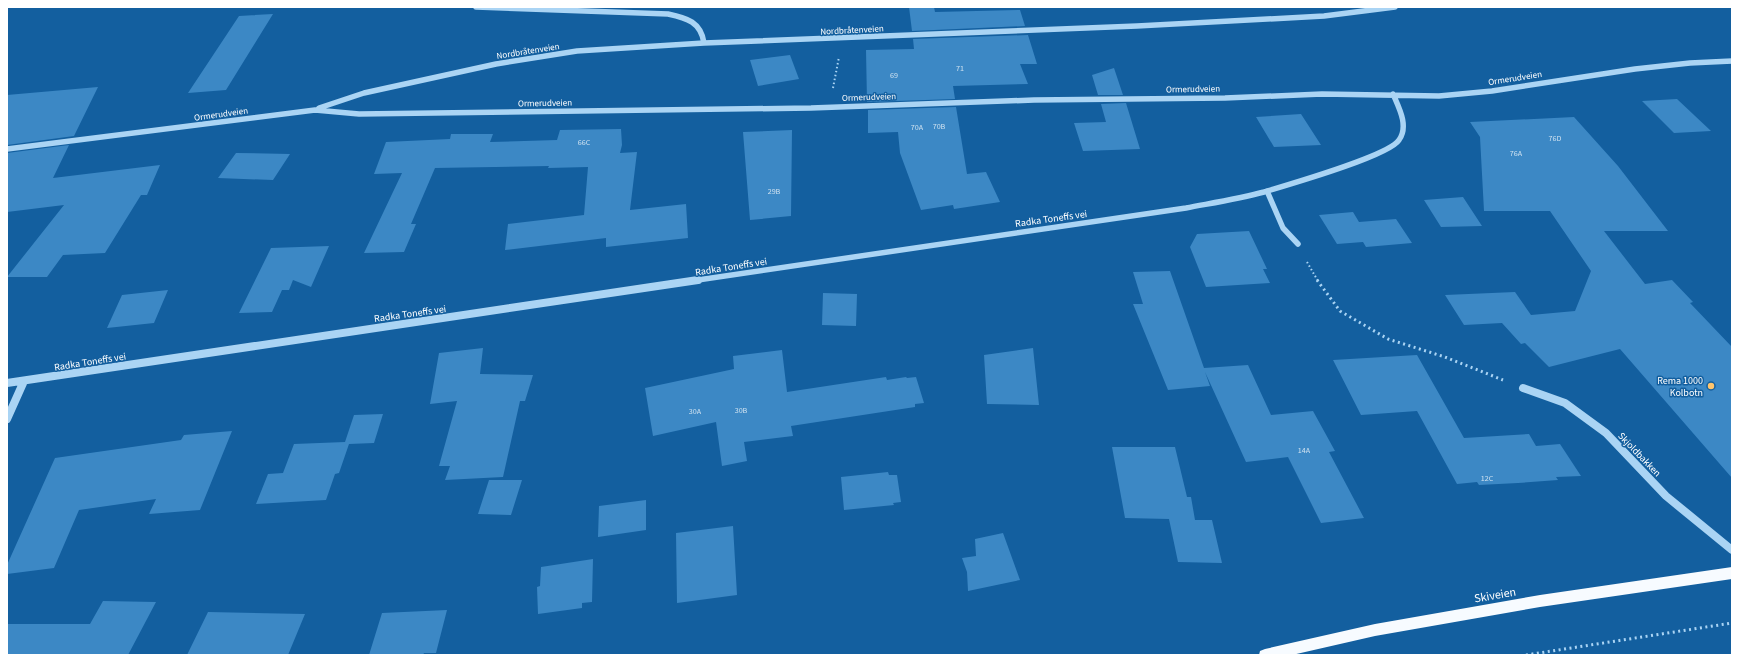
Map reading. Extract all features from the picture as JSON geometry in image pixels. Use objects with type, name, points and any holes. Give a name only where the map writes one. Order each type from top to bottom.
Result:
[{"type":"main road","name":"Skiveien","points":[[1265,655],[1375,630],[1532,603],[1732,573]]},
{"type":"street","points":[[476,7],[668,14],[684,17],[698,26],[703,34],[704,43]]},
{"type":"street","name":"Nordbråtenveien","points":[[315,110],[364,93],[496,64],[576,51],[704,43],[806,40],[1324,16],[1395,7]]},
{"type":"street","name":"Ormerudveien","points":[[7,149],[315,110],[359,114],[640,111],[811,108],[1042,100],[1393,94],[1439,96],[1470,94],[1635,69],[1732,61]]},
{"type":"street","name":"Radka Toneffs vei","points":[[7,383],[340,332],[568,300],[1186,208],[1267,191],[1372,157],[1399,141],[1404,130],[1402,116],[1393,94]]},
{"type":"street","points":[[1267,191],[1283,228],[1298,244]]},
{"type":"street","points":[[7,418],[24,381]]},
{"type":"street","name":"Skjoldbakken","points":[[1523,388],[1565,403],[1606,433],[1666,496],[1732,550]]},
{"type":"path","points":[[834,84],[839,57]]},
{"type":"path","points":[[1298,244],[1314,276],[1340,311],[1388,339],[1445,357],[1523,388]]},
{"type":"path","points":[[1526,655],[1732,623]]},
{"type":"building","points":[[909,7],[934,7],[935,12],[1020,10],[1025,26],[912,31]]},
{"type":"building","points":[[273,14],[226,90],[188,93],[239,16]]},
{"type":"building","points":[[1028,35],[1037,64],[1020,64],[1028,84],[953,86],[955,99],[867,102],[866,50],[914,49],[913,39]]},
{"type":"building","points":[[790,55],[799,79],[758,86],[750,60]]},
{"type":"building","points":[[1114,68],[1123,95],[1098,95],[1092,75]]},
{"type":"building","points":[[98,87],[74,136],[7,145],[7,95]]},
{"type":"building","points":[[1677,99],[1711,131],[1674,133],[1642,101]]},
{"type":"building","points":[[1126,103],[1140,149],[1083,151],[1074,123],[1106,122],[1101,104]]},
{"type":"building","points":[[956,107],[967,174],[986,172],[1000,202],[954,209],[953,205],[921,210],[900,153],[898,132],[868,133],[868,110]]},
{"type":"building","points":[[1301,114],[1321,145],[1274,147],[1256,117]]},
{"type":"building","points":[[1574,117],[1618,166],[1668,231],[1604,231],[1645,284],[1672,280],[1693,302],[1690,303],[1732,347],[1732,478],[1620,349],[1549,367],[1525,343],[1521,344],[1502,323],[1464,325],[1445,295],[1515,292],[1531,315],[1575,311],[1591,271],[1550,211],[1484,211],[1480,137],[1470,122]]},
{"type":"building","points":[[621,129],[622,145],[620,153],[637,152],[630,210],[686,204],[688,238],[606,247],[606,238],[505,250],[508,224],[584,215],[588,167],[548,168],[549,166],[435,168],[411,224],[416,224],[404,252],[364,253],[402,173],[374,174],[386,142],[450,139],[451,134],[493,134],[490,142],[557,140],[560,130]]},
{"type":"building","points":[[792,130],[791,216],[750,220],[743,132]]},
{"type":"building","points":[[69,145],[53,178],[160,165],[147,195],[141,195],[105,253],[63,255],[47,277],[7,277],[64,205],[7,212],[7,153]]},
{"type":"building","points":[[236,153],[290,154],[273,180],[218,178]]},
{"type":"building","points":[[1463,197],[1482,226],[1441,227],[1424,200]]},
{"type":"building","points":[[1353,212],[1359,222],[1396,219],[1412,243],[1366,247],[1363,242],[1337,244],[1319,215]]},
{"type":"building","points":[[1249,231],[1267,269],[1263,269],[1270,283],[1206,287],[1190,247],[1197,234]]},
{"type":"building","points":[[329,246],[311,287],[293,280],[289,290],[282,290],[272,312],[239,313],[271,248]]},
{"type":"building","points":[[1170,271],[1204,368],[1248,365],[1271,415],[1313,411],[1335,451],[1329,452],[1364,518],[1321,523],[1288,457],[1246,462],[1205,372],[1210,386],[1168,390],[1133,304],[1143,304],[1133,272]]},
{"type":"building","points":[[168,290],[154,323],[107,328],[122,295]]},
{"type":"building","points":[[823,293],[857,294],[856,326],[822,325]]},
{"type":"building","points":[[483,348],[480,374],[533,375],[525,401],[520,401],[503,477],[445,480],[450,466],[439,466],[457,401],[430,404],[439,353]]},
{"type":"building","points":[[1033,348],[1039,405],[987,404],[984,355]]},
{"type":"building","points":[[782,350],[787,392],[886,377],[887,380],[916,377],[924,403],[915,404],[915,407],[791,426],[793,436],[744,442],[747,461],[722,466],[716,422],[653,436],[645,388],[734,369],[733,356]]},
{"type":"building","points":[[1417,355],[1464,438],[1529,434],[1536,446],[1560,444],[1581,476],[1556,477],[1558,480],[1518,483],[1479,485],[1477,482],[1457,484],[1417,411],[1361,415],[1333,360]]},
{"type":"building","points":[[383,414],[374,443],[349,444],[339,473],[335,474],[326,500],[256,504],[268,474],[283,473],[294,444],[345,442],[354,415]]},
{"type":"building","points":[[232,431],[200,510],[149,514],[156,499],[79,510],[54,568],[7,574],[7,565],[55,458],[181,440],[184,435]]},
{"type":"building","points":[[1112,447],[1175,447],[1187,497],[1191,497],[1195,520],[1212,520],[1222,563],[1178,562],[1169,519],[1125,518]]},
{"type":"building","points":[[888,472],[889,475],[897,475],[901,502],[893,503],[894,505],[844,510],[841,477]]},
{"type":"building","points":[[489,480],[522,480],[511,515],[478,514]]},
{"type":"building","points":[[646,500],[646,530],[598,537],[599,506]]},
{"type":"building","points":[[733,526],[737,595],[677,603],[676,533]]},
{"type":"building","points":[[1003,533],[1020,580],[968,591],[967,572],[962,558],[976,556],[975,539]]},
{"type":"building","points":[[593,559],[592,602],[582,603],[582,608],[538,614],[537,587],[540,586],[541,567]]},
{"type":"building","points":[[103,601],[156,602],[128,655],[7,655],[7,624],[90,624]]},
{"type":"building","points":[[447,610],[436,653],[424,653],[423,655],[369,655],[382,613]]},
{"type":"building","points":[[208,612],[305,614],[288,655],[187,655]]},
{"type":"place","name":"Rema 1000 Kolbotn","points":[[1711,386]]}]
